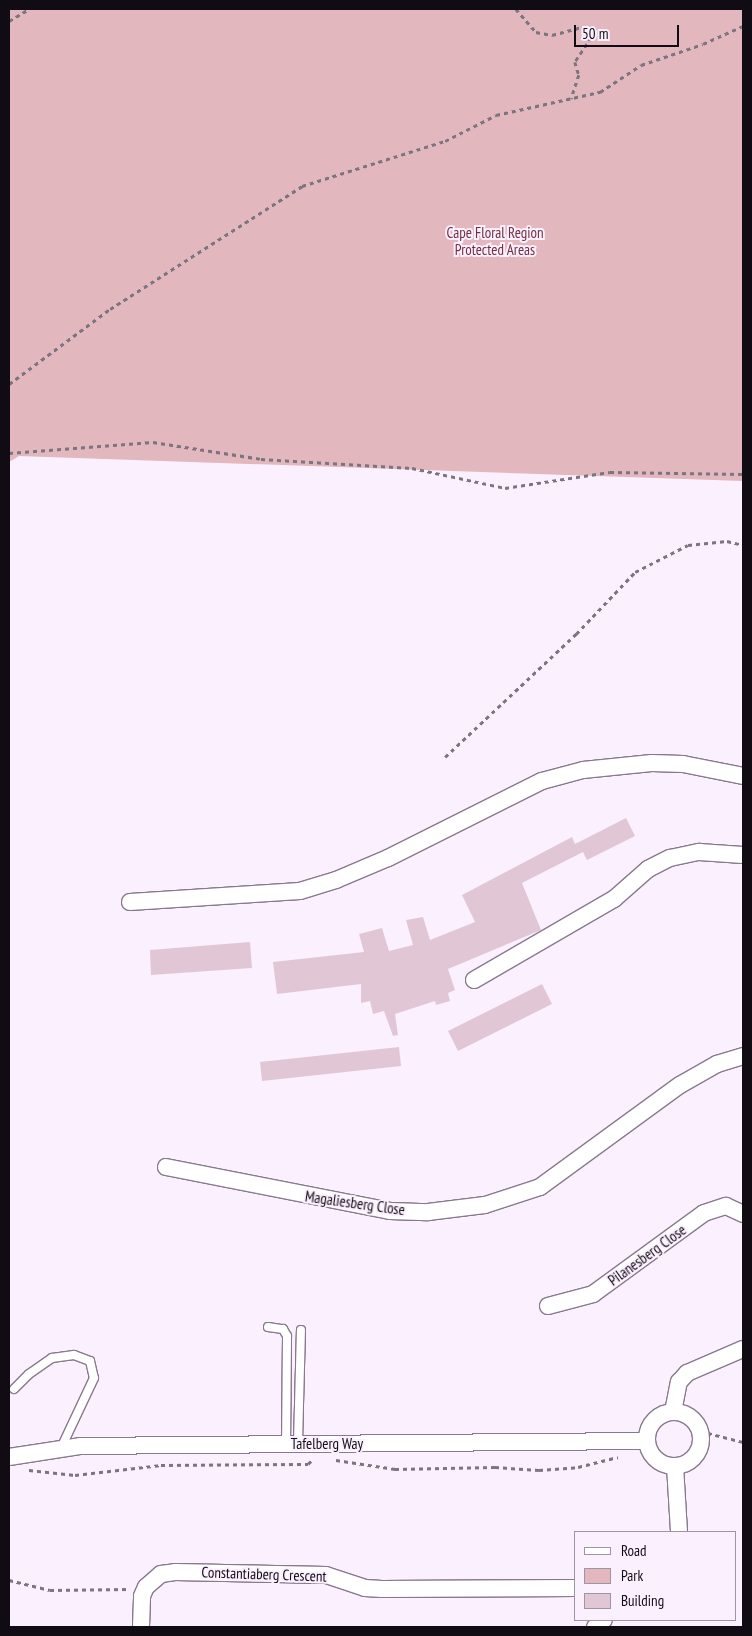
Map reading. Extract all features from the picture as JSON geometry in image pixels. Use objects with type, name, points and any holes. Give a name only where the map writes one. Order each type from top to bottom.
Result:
[{"type":"street","points":[[130,902],[300,891],[336,880],[388,858],[542,781],[583,770],[660,763],[743,776]]},
{"type":"street","points":[[474,980],[614,899],[648,869],[670,858],[698,852],[743,855]]},
{"type":"street","name":"Magaliesberg Close","points":[[166,1167],[390,1211],[428,1212],[485,1206],[540,1186],[680,1085],[717,1064],[743,1056]]},
{"type":"street","name":"Pilanesberg Close","points":[[548,1306],[593,1294],[704,1213],[726,1206],[743,1214]]},
{"type":"street","points":[[674,1412],[679,1382],[687,1373],[743,1349]]},
{"type":"street","points":[[674,1412],[689,1416],[700,1431],[696,1454],[690,1460],[675,1466],[666,1465],[652,1456],[646,1441],[650,1424],[656,1418],[674,1412]]},
{"type":"street","name":"Tafelberg Way","points":[[15,1461],[57,1448],[292,1443],[646,1441]]},
{"type":"street","points":[[675,1466],[679,1531]]},
{"type":"street","name":"Constantiaberg Crescent","points":[[146,1587],[162,1574],[175,1572],[326,1575],[365,1588],[382,1589],[574,1588]]},
{"type":"street","points":[[141,1627],[142,1596],[146,1587]]},
{"type":"lane","points":[[268,1327],[283,1329],[287,1336],[292,1443]]},
{"type":"lane","points":[[292,1443],[301,1330]]},
{"type":"lane","points":[[14,1390],[29,1374],[52,1358],[74,1355],[90,1361],[94,1378],[57,1448]]},
{"type":"path","points":[[9,21],[29,9]]},
{"type":"path","points":[[516,9],[536,32],[552,35],[582,27],[594,27],[596,31],[575,62],[579,74],[571,100]]},
{"type":"path","points":[[9,384],[110,309],[302,186],[445,141],[496,115],[571,100],[600,92],[641,65],[743,26]]},
{"type":"path","points":[[9,453],[153,442],[261,459],[412,468],[504,488],[610,472],[743,474]]},
{"type":"path","points":[[444,757],[576,634],[635,572],[688,545],[727,541],[743,545]]},
{"type":"path","points":[[700,1431],[743,1442]]},
{"type":"path","points":[[332,1460],[395,1469],[494,1467],[539,1470],[611,1461],[625,1453],[630,1441]]},
{"type":"path","points":[[15,1461],[75,1476],[160,1465],[308,1464],[314,1458],[323,1459]]},
{"type":"path","points":[[9,1580],[50,1590],[146,1587]]},
{"type":"green space","name":"Cape Floral Region Protected Areas","points":[[9,9],[743,9],[743,481],[19,456],[9,462]]},
{"type":"building","points":[[626,818],[635,836],[587,860],[583,852],[522,883],[541,930],[448,969],[455,990],[448,993],[450,1001],[436,1005],[435,1001],[395,1014],[398,1035],[393,1036],[384,1011],[373,1014],[370,1001],[361,1003],[361,984],[277,994],[273,962],[364,952],[359,934],[382,928],[389,951],[413,945],[406,920],[423,917],[430,940],[475,922],[462,895],[572,837],[575,844]]},
{"type":"building","points":[[250,942],[252,968],[151,975],[150,950]]},
{"type":"building","points":[[542,984],[552,1004],[458,1051],[448,1031]]},
{"type":"building","points":[[399,1047],[401,1066],[262,1081],[260,1062]]}]
